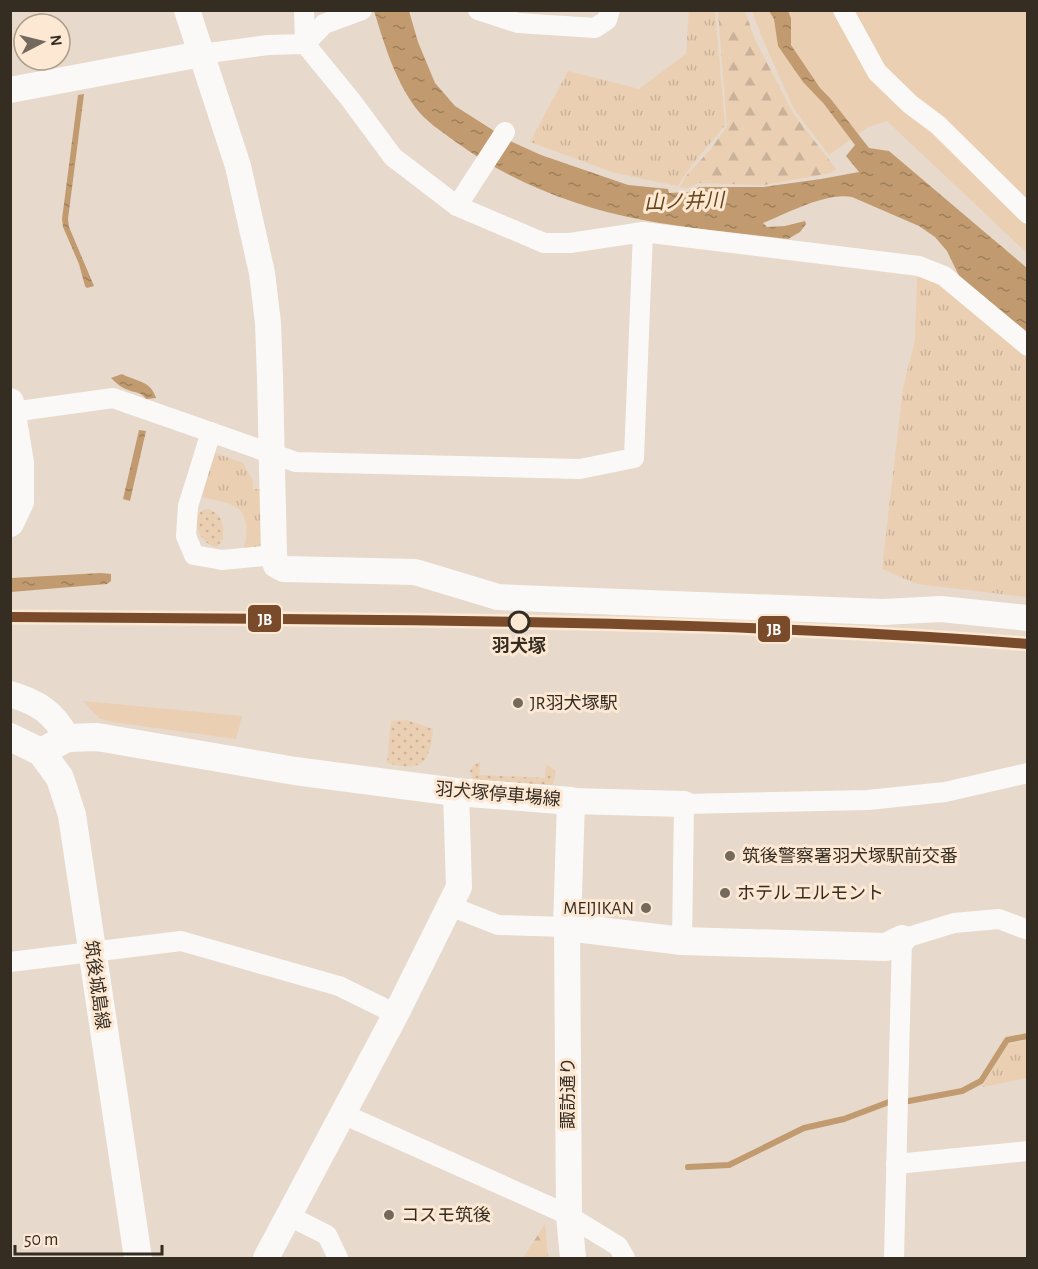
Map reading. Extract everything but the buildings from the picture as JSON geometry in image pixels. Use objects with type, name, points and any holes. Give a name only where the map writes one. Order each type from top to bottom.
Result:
[{"type":"main road","points":[[10,524],[20,502],[20,463],[11,407]]},
{"type":"main road","name":"筑後城島線","points":[[10,737],[40,752],[60,778],[72,815],[138,1258]]},
{"type":"main road","name":"羽犬塚停車場線","points":[[40,752],[67,738],[97,737],[295,771],[456,792],[571,801],[567,927]]},
{"type":"main road","points":[[567,927],[682,941],[886,947],[902,939]]},
{"type":"street","points":[[188,10],[238,166],[262,273],[268,334],[276,565],[284,569],[415,572],[498,597],[883,612],[941,609],[1028,618]]},
{"type":"street","points":[[304,10],[305,44],[393,157],[457,206],[544,243],[570,243],[643,232],[919,266],[944,276],[1028,346]]},
{"type":"street","points":[[10,90],[201,54],[268,45],[305,44],[324,24],[362,10]]},
{"type":"street","points":[[478,10],[518,23],[595,28],[607,20],[610,10]]},
{"type":"street","points":[[843,10],[877,72],[910,104],[938,125],[1028,213]]},
{"type":"street","points":[[457,206],[505,132]]},
{"type":"street","points":[[11,407],[113,398],[296,462],[580,469],[634,458],[643,232]]},
{"type":"street","points":[[211,432],[188,507],[186,536],[194,555],[222,560],[274,555]]},
{"type":"street","points":[[10,694],[33,701],[59,722],[67,738]]},
{"type":"street","points":[[571,801],[684,804],[868,800],[945,792],[1028,773]]},
{"type":"street","points":[[266,1258],[396,1014],[459,887],[456,792]]},
{"type":"street","points":[[682,941],[684,804]]},
{"type":"street","points":[[450,906],[498,925],[567,927]]},
{"type":"street","points":[[894,1258],[902,939],[954,922],[999,919],[1028,930]]},
{"type":"street","name":"諏訪通り","points":[[567,927],[569,1216],[573,1258]]},
{"type":"street","points":[[10,962],[181,941],[339,986],[396,1014]]},
{"type":"street","points":[[352,1118],[569,1216],[618,1246],[625,1258]]},
{"type":"street","points":[[896,1164],[1028,1151]]},
{"type":"street","points":[[297,1220],[327,1235],[338,1258]]},
{"type":"green space","points":[[689,10],[715,11],[725,125],[694,162],[678,186],[615,173],[530,142],[568,71],[639,89],[686,54]]},
{"type":"green space","points":[[718,11],[745,11],[755,40],[793,113],[836,169],[831,173],[764,185],[698,183],[688,188],[680,187],[686,176],[711,149],[727,126]]},
{"type":"green space","points":[[752,11],[1027,11],[1027,253],[887,121],[868,127],[829,155],[794,109]]},
{"type":"green space","points":[[917,277],[932,277],[1027,355],[1027,597],[917,584],[882,569],[903,388],[915,340]]},
{"type":"green space","points":[[215,453],[243,463],[253,481],[253,489],[263,489],[262,544],[254,549],[243,550],[246,530],[241,510],[228,503],[202,497]]},
{"type":"green space","points":[[209,509],[220,518],[223,525],[223,539],[217,547],[204,540],[197,528],[198,515]]},
{"type":"green space","points":[[83,701],[242,716],[236,739],[113,722],[99,718]]},
{"type":"green space","points":[[407,720],[433,729],[432,741],[426,758],[416,765],[399,766],[387,763],[391,721]]},
{"type":"green space","points":[[480,762],[479,775],[545,778],[546,765],[554,771],[555,779],[552,785],[473,780],[470,770]]},
{"type":"green space","points":[[1027,1040],[1027,1078],[982,1087],[1008,1044]]},
{"type":"green space","points":[[545,1224],[548,1258],[523,1258]]},
{"type":"water","name":"山ノ井川","points":[[374,11],[409,11],[418,42],[435,83],[455,106],[510,141],[541,155],[628,185],[668,189],[669,193],[690,192],[699,187],[763,187],[859,172],[846,156],[855,145],[824,104],[803,82],[778,46],[774,19],[769,11],[788,11],[791,18],[791,45],[820,88],[869,148],[889,151],[1027,268],[1027,332],[960,278],[947,251],[935,237],[919,226],[852,197],[842,196],[819,200],[763,223],[767,227],[785,226],[805,221],[806,224],[800,232],[788,239],[679,226],[619,215],[570,201],[522,181],[477,156],[434,126],[419,112],[395,72]]},
{"type":"water","points":[[84,94],[68,219],[69,227],[94,286],[87,288],[62,219],[78,95]]},
{"type":"water","points":[[122,374],[147,385],[156,398],[146,399],[124,388],[111,378]]},
{"type":"water","points":[[139,430],[146,431],[130,501],[123,499]]},
{"type":"water","points":[[111,574],[111,581],[107,584],[11,592],[11,578]]},
{"type":"waterway","points":[[688,1167],[729,1165],[804,1128],[844,1119],[889,1102],[909,1101],[962,1091],[981,1081],[1007,1040],[1028,1036]]},
{"type":"transit line","name":"JB","points":[[10,617],[622,624],[784,629],[1028,644]]},
{"type":"place","name":"羽犬塚","points":[[519,622]]},
{"type":"place","name":"JR羽犬塚駅","points":[[518,703]]},
{"type":"place","name":"筑後警察署羽犬塚駅前交番","points":[[730,856]]},
{"type":"place","name":"ホテル エルモント","points":[[725,893]]},
{"type":"place","name":"MEIJIKAN","points":[[646,908]]},
{"type":"place","name":"コスモ筑後","points":[[389,1215]]}]
